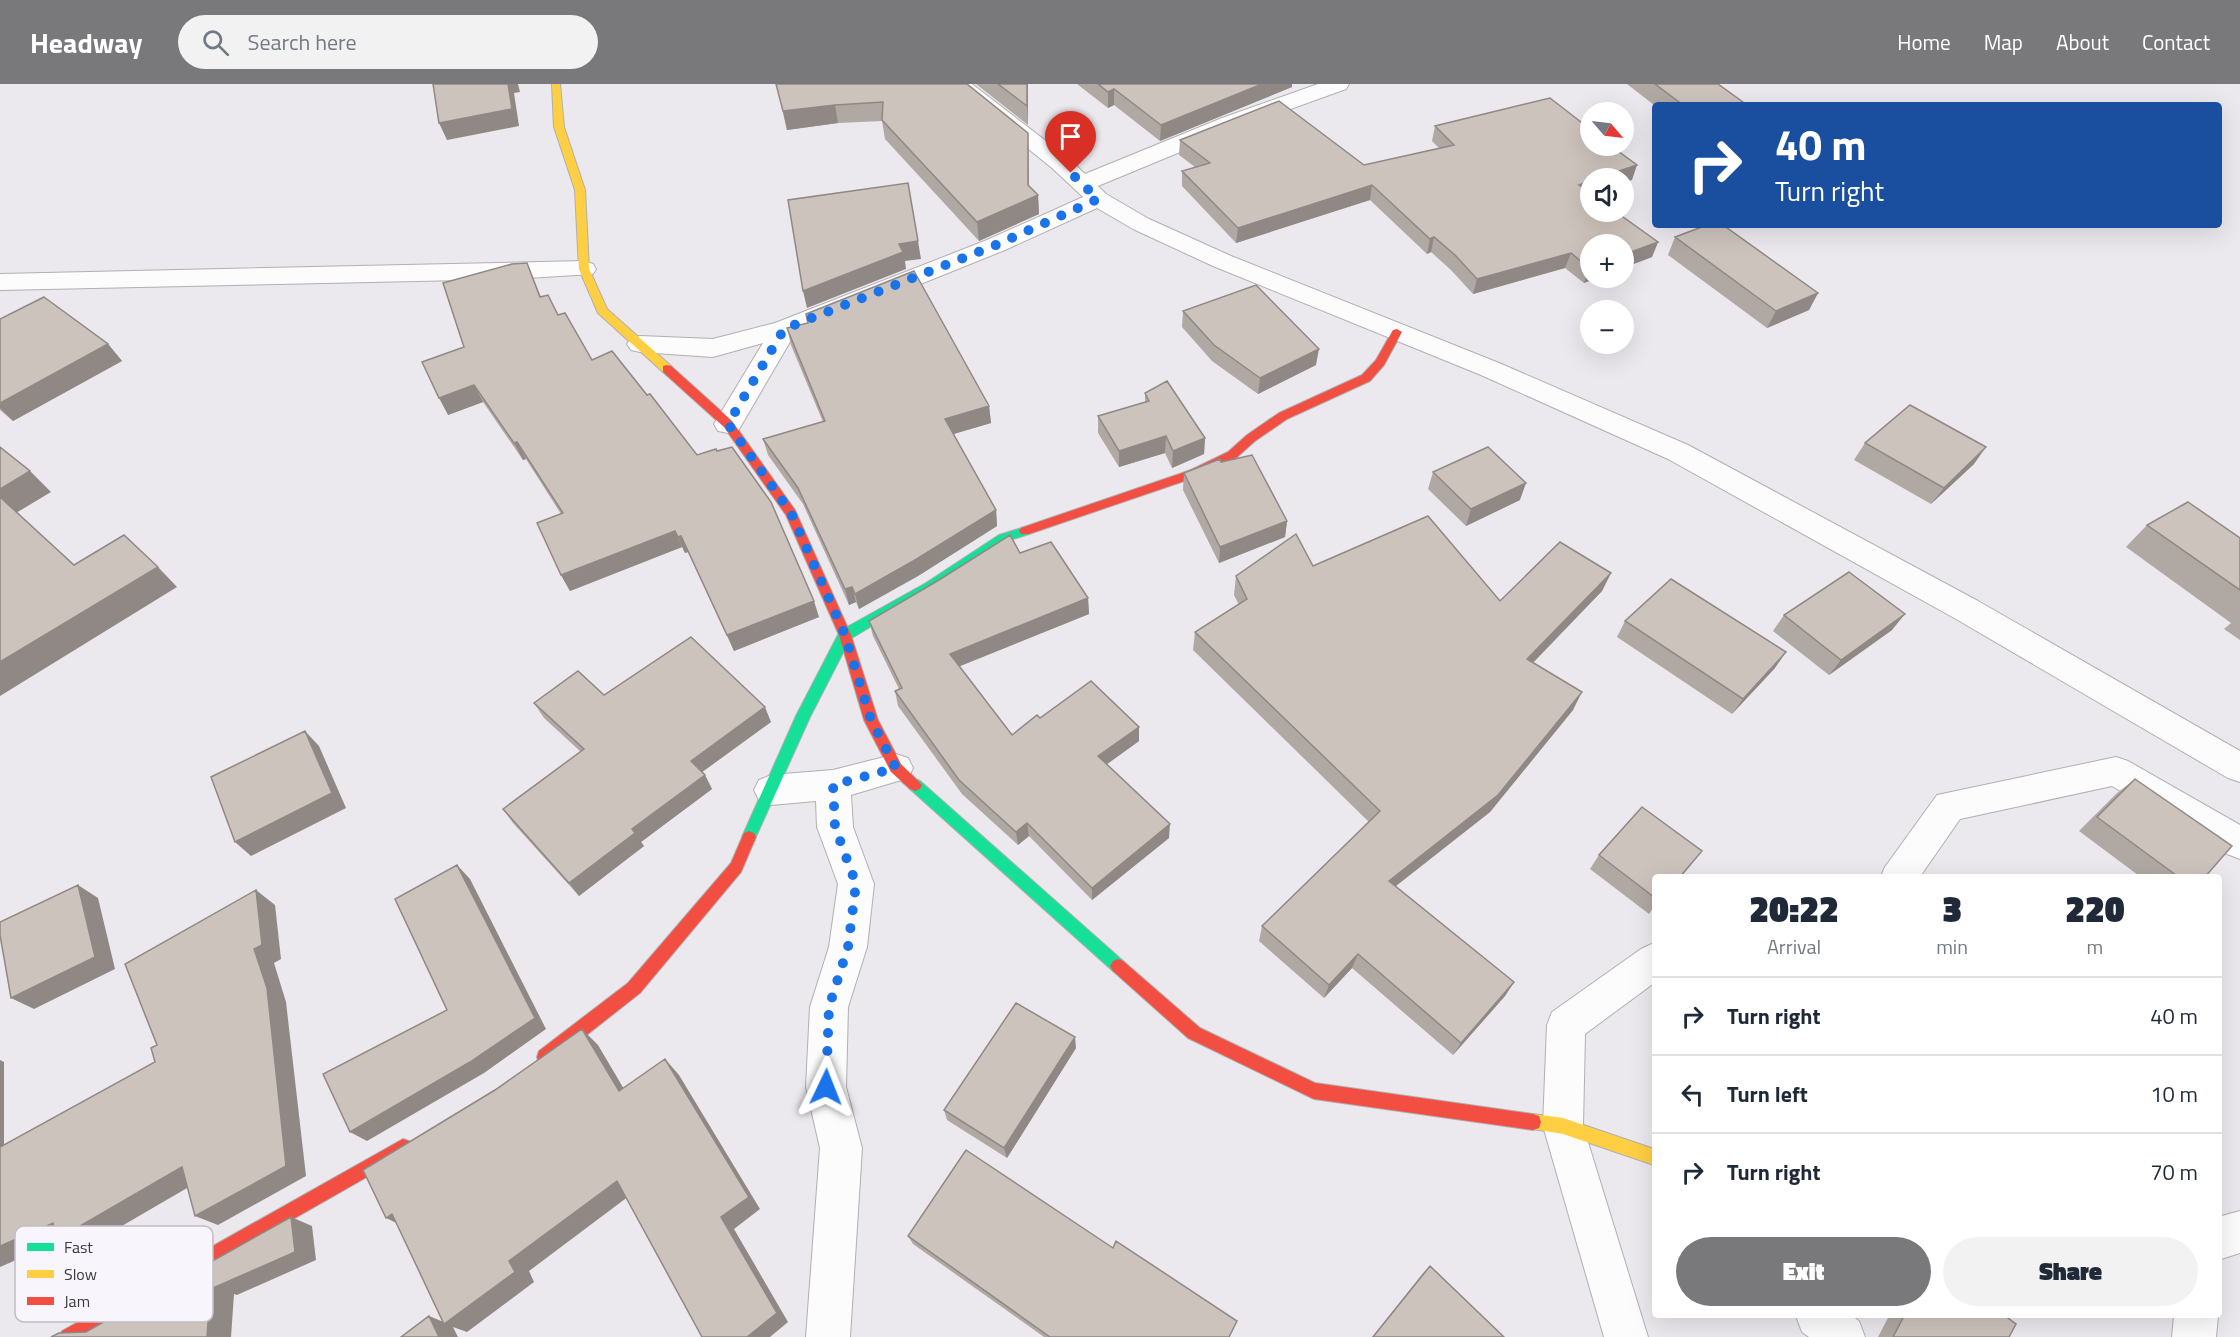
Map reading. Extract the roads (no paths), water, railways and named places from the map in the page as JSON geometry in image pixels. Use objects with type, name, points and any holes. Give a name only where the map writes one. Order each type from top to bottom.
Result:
[{"type":"street","points":[[556,84],[560,127],[580,190],[584,268],[602,311],[728,424],[791,513],[845,635],[871,720],[896,768],[1194,1033],[1314,1091],[1563,1126],[1652,1156]]},
{"type":"street","points":[[959,84],[1059,163],[1090,191],[1141,224],[1222,261],[1490,369],[1678,452],[1967,610],[2240,768]]},
{"type":"street","points":[[640,344],[713,348],[784,329],[996,245],[1090,191],[1230,123],[1338,84]]},
{"type":"street","points":[[0,282],[183,277],[415,275],[584,268]]},
{"type":"street","points":[[728,424],[784,329]]},
{"type":"street","points":[[535,1064],[634,988],[736,867],[803,716],[845,635],[930,586],[1003,538],[1195,473],[1232,455],[1251,438],[1283,416],[1366,378],[1380,362],[1397,332]]},
{"type":"street","points":[[771,790],[833,785],[896,768]]},
{"type":"street","points":[[1901,874],[1949,806],[2116,771],[2240,843]]},
{"type":"street","points":[[828,1337],[841,1148],[826,1087],[829,1007],[848,947],[856,884],[835,827],[833,785]]},
{"type":"street","points":[[1626,1337],[1563,1126],[1566,1025],[1652,962]]},
{"type":"street","points":[[213,1255],[418,1138]]},
{"type":"street","points":[[2222,1238],[2240,1232]]},
{"type":"street","points":[[1820,1318],[1844,1337]]},
{"type":"street","points":[[2194,1337],[2196,1318]]},
{"type":"street","points":[[68,1337],[94,1322]]}]
